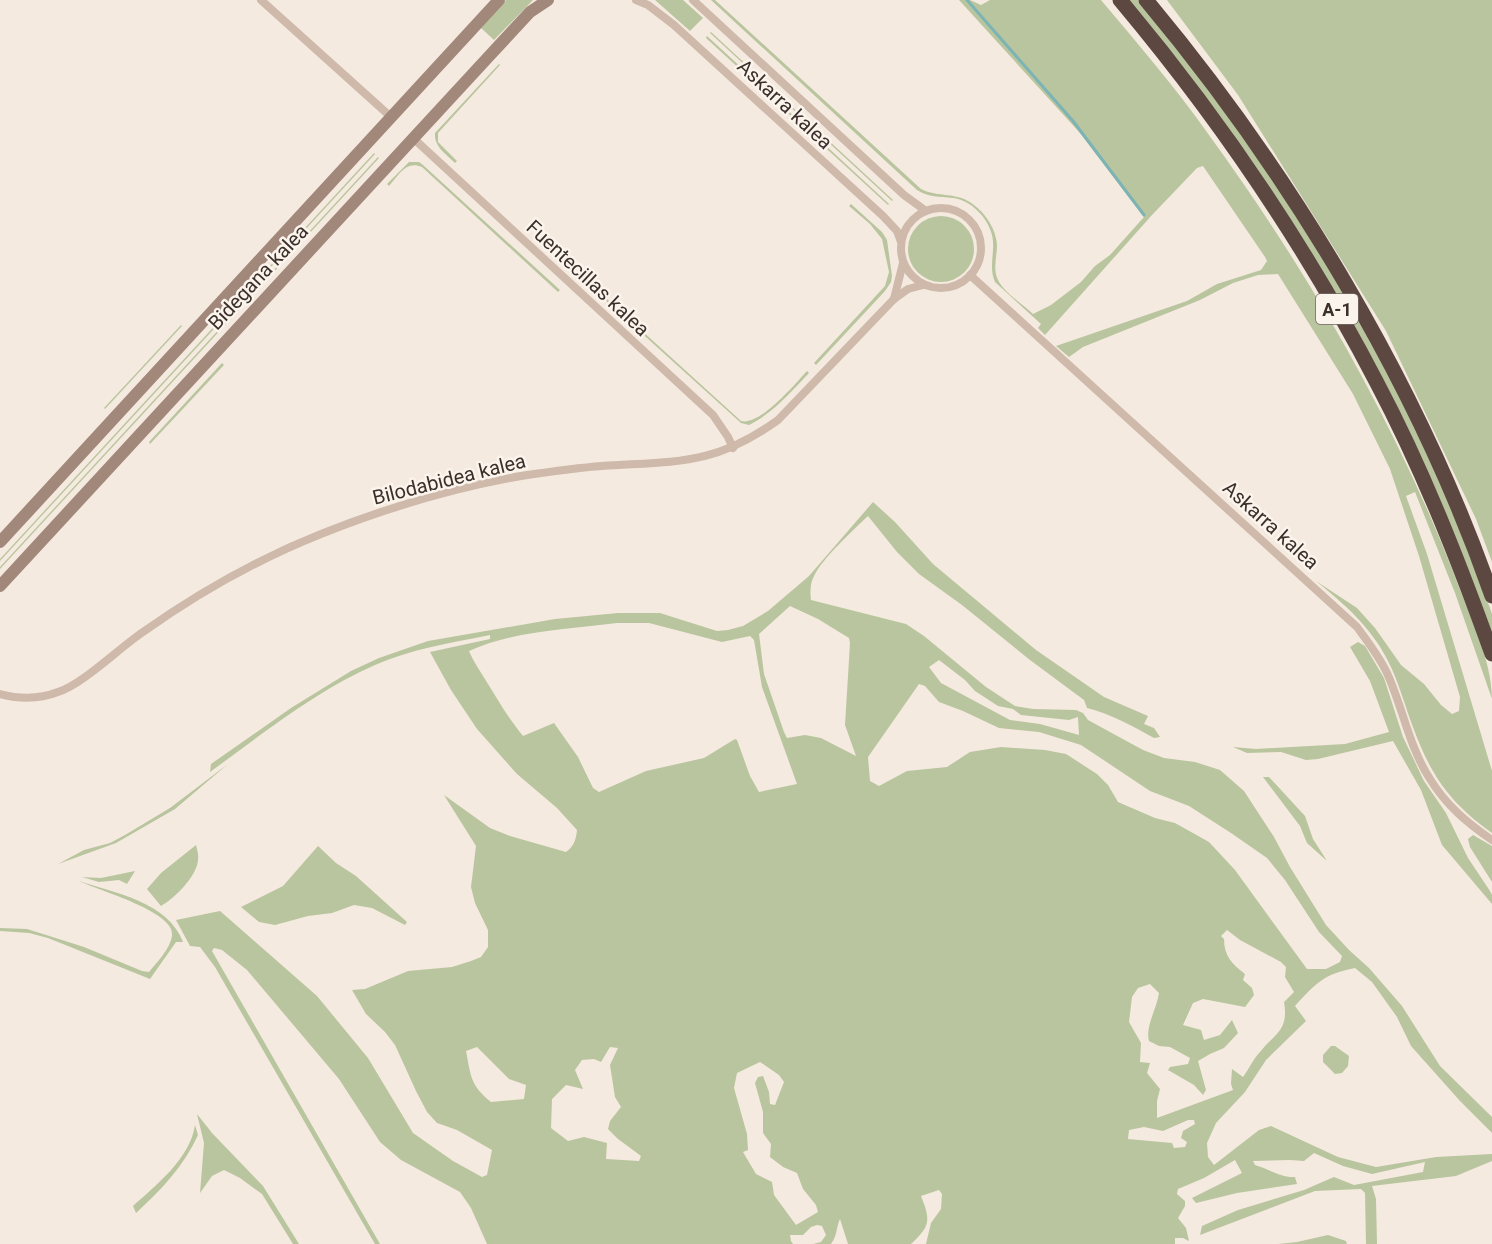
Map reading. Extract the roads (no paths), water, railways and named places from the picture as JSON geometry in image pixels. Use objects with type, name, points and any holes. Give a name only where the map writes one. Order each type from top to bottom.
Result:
[{"type":"highway","points":[[1109,0],[1152,39]]},
{"type":"highway","name":"A-1","points":[[1120,0],[1248,166],[1342,318],[1378,384],[1414,458],[1446,531],[1492,654]]},
{"type":"highway","name":"A-1","points":[[1146,0],[1207,78],[1297,204],[1356,302],[1431,450],[1460,514],[1492,596]]},
{"type":"highway","points":[[1154,0],[1207,78]]},
{"type":"street","points":[[261,0],[391,117]]},
{"type":"street","name":"Bidegana kalea","points":[[0,542],[499,0]]},
{"type":"street","name":"Bidegana kalea","points":[[0,586],[530,12],[548,0]]},
{"type":"street","name":"Askarra kalea","points":[[636,0],[658,12],[694,43],[883,216],[897,231],[901,242]]},
{"type":"street","name":"Askarra kalea","points":[[693,0],[904,195],[926,211]]},
{"type":"street","name":"Fuentecillas kalea","points":[[413,138],[713,415],[733,448]]},
{"type":"street","points":[[940,208],[953,210],[965,216],[974,226],[980,238],[981,251],[978,264],[970,275],[953,287],[933,288],[923,285],[911,276],[903,263],[901,242],[909,223],[926,211],[940,208]]},
{"type":"street","name":"Bilodabidea kalea","points":[[894,299],[903,263]]},
{"type":"street","name":"Askarra kalea","points":[[970,275],[1357,627],[1376,653],[1388,675],[1409,736],[1429,779],[1463,819],[1492,840]]},
{"type":"street","name":"Bilodabidea kalea","points":[[0,694],[26,698],[58,693],[72,686],[143,632],[213,587],[274,554],[364,517],[443,493],[520,477],[601,466],[677,463],[712,456],[733,448],[758,435],[786,413],[894,299],[908,289],[923,285]]},
{"type":"waterway","points":[[967,0],[1073,121],[1144,215]]}]
